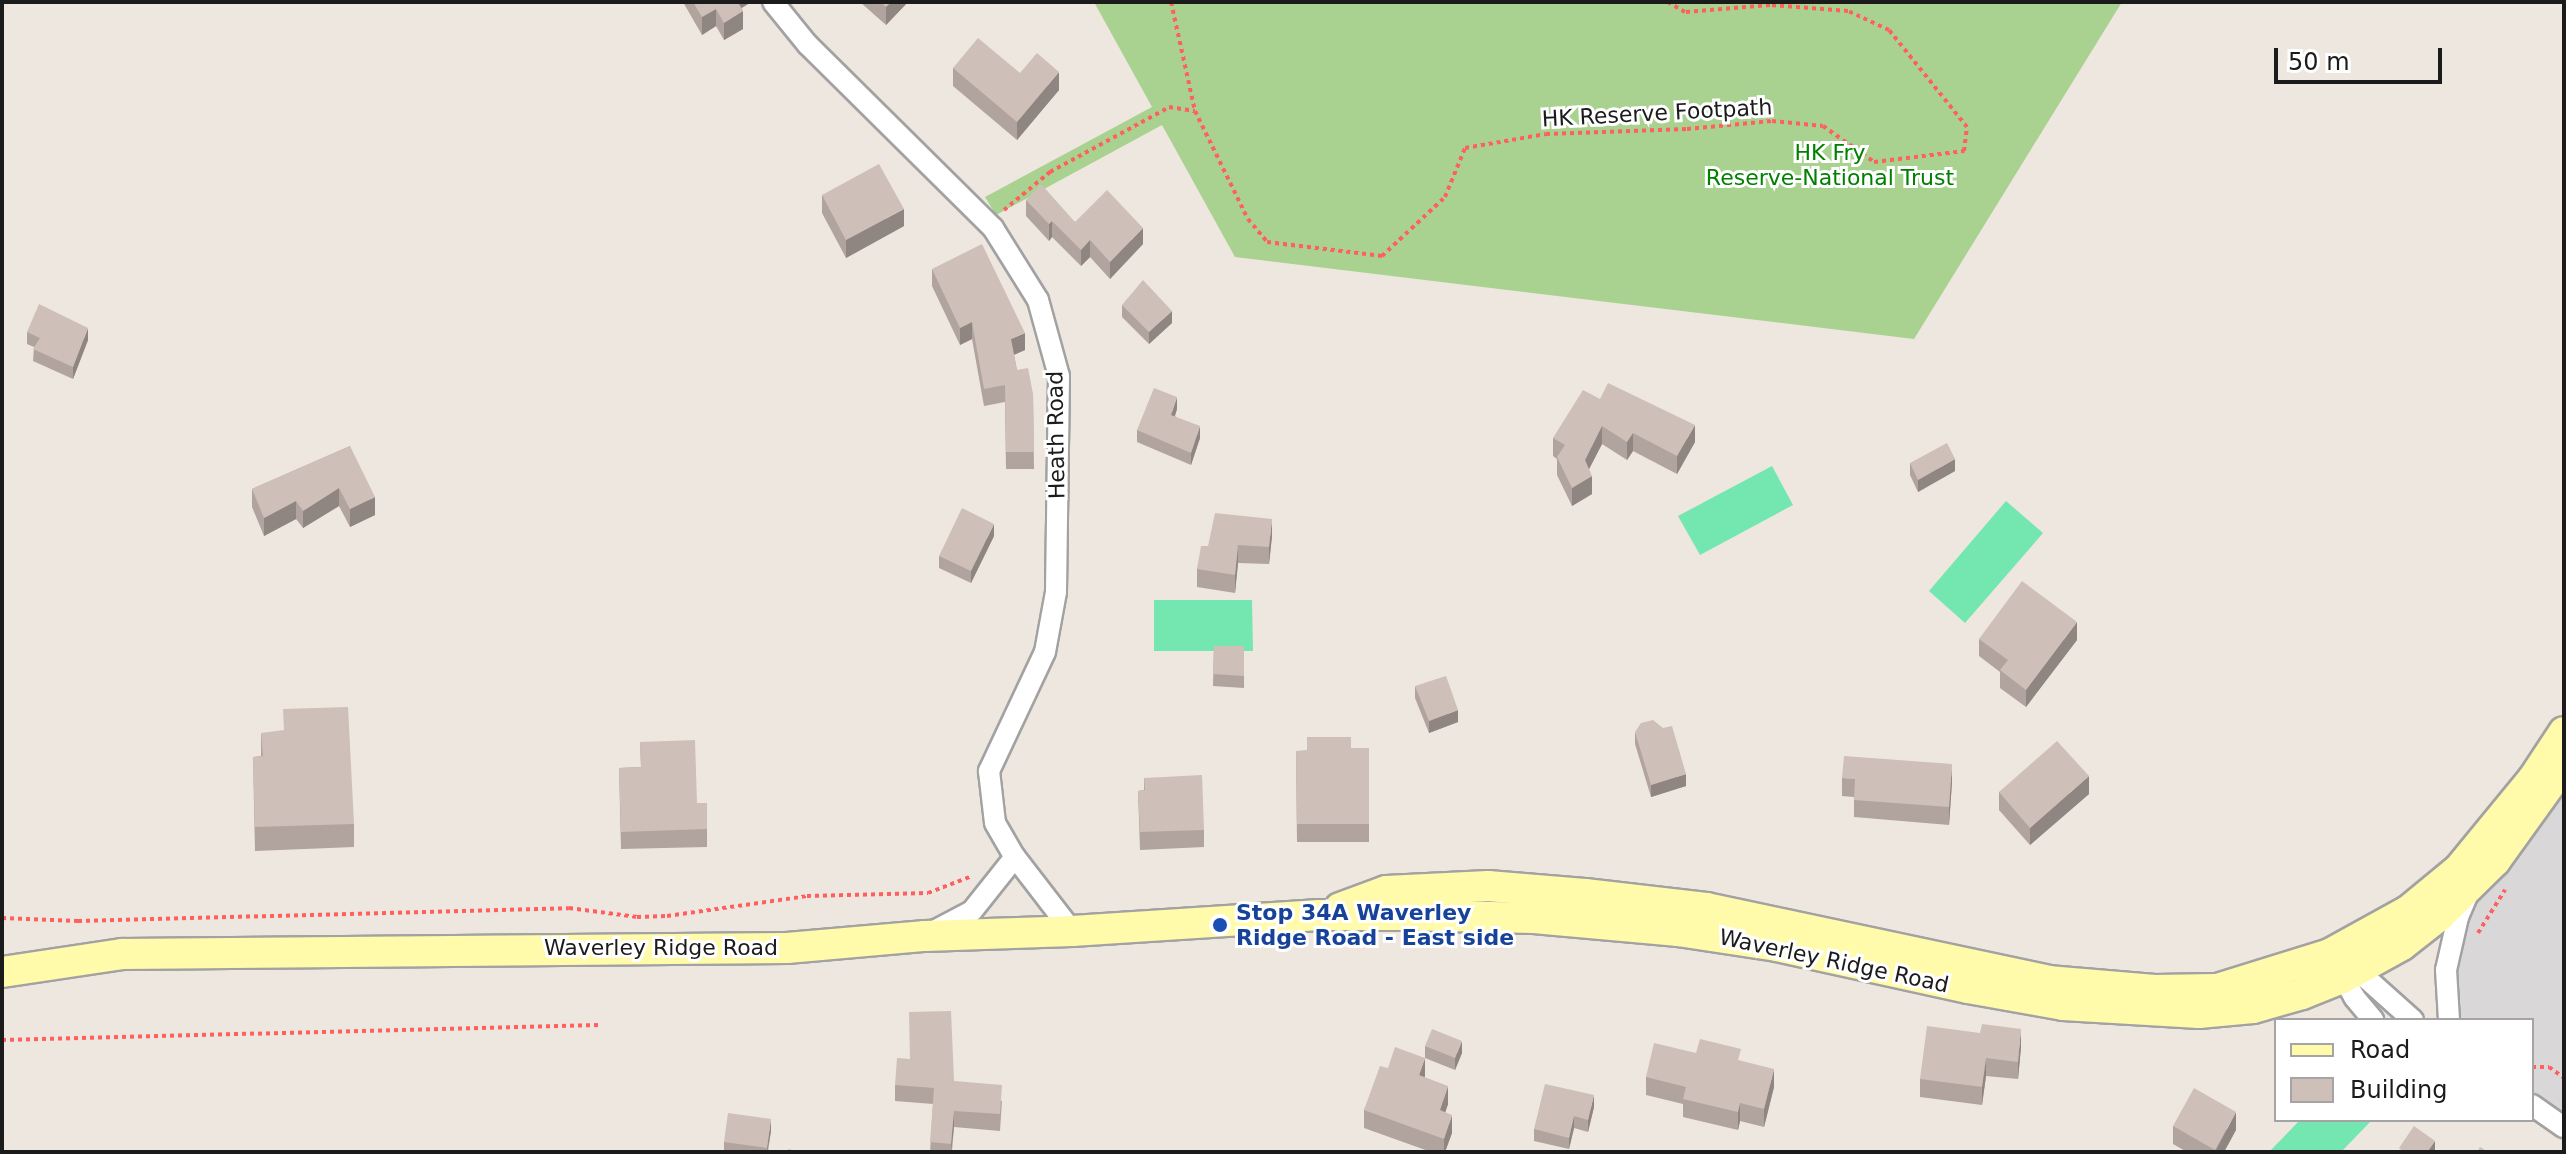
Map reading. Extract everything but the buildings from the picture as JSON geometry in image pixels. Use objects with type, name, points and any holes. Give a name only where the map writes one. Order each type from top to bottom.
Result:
[{"type":"main road","name":"Waverley Ridge Road","points":[[2343,962],[2459,869],[2533,779],[2564,732]]},
{"type":"main road","name":"Waverley Ridge Road","points":[[2,972],[122,954],[787,948],[925,936],[1072,931],[1319,915],[1534,918],[1678,931],[1777,946],[1968,988],[2063,1005],[2199,1013],[2253,1008],[2343,962],[2402,945],[2495,861],[2564,765]]},
{"type":"street","name":"Heath Road","points":[[773,2],[808,45],[993,228],[1038,300],[1059,376],[1056,592],[1045,652],[989,771],[995,823],[1015,857],[1072,931]]},
{"type":"street","points":[[925,936],[972,911],[1015,857]]},
{"type":"street","name":"Waverley Ridge Road","points":[[2449,1018],[2446,970],[2458,917],[2472,885]]},
{"type":"street","points":[[2343,962],[2372,1018]]},
{"type":"street","points":[[2343,962],[2411,1018]]},
{"type":"street","points":[[2534,1106],[2564,1127]]},
{"type":"street","points":[[2533,1122],[2564,1137]]},
{"type":"path","name":"HK Reserve Footpath","points":[[1171,2],[1195,111],[1248,219],[1267,242],[1382,256],[1445,197],[1465,148],[1546,134],[1687,129],[1772,121],[1823,126],[1874,162],[1964,151],[1967,127],[1889,30],[1848,11],[1770,5],[1685,12],[1668,2]]},
{"type":"path","points":[[995,217],[1050,172],[1169,107],[1195,111]]},
{"type":"path","points":[[2,918],[78,921],[569,908],[637,917],[667,916],[807,896],[928,893],[975,875]]},
{"type":"path","points":[[2,1040],[599,1025]]},
{"type":"path","points":[[2534,1067],[2549,1067],[2564,1078]]},
{"type":"shaded area","points":[[2564,765],[2564,1127],[2534,1106],[2534,1018],[2449,1018],[2458,917]]},
{"type":"green space","name":"HK Fry Reserve-National Trust","points":[[1094,2],[2122,2],[1914,339],[1235,257],[1162,125],[996,215],[985,197],[1152,107]]},
{"type":"green space","points":[[1772,466],[1793,505],[1700,555],[1678,516]]},
{"type":"green space","points":[[2006,501],[2043,533],[1965,623],[1929,591]]},
{"type":"green space","points":[[1154,600],[1252,600],[1253,651],[1154,651]]},
{"type":"green space","points":[[2298,1122],[2370,1122],[2341,1152],[2269,1152]]},
{"type":"place","name":"Stop 34A Waverley Ridge Road - East side","points":[[1220,925]]}]
